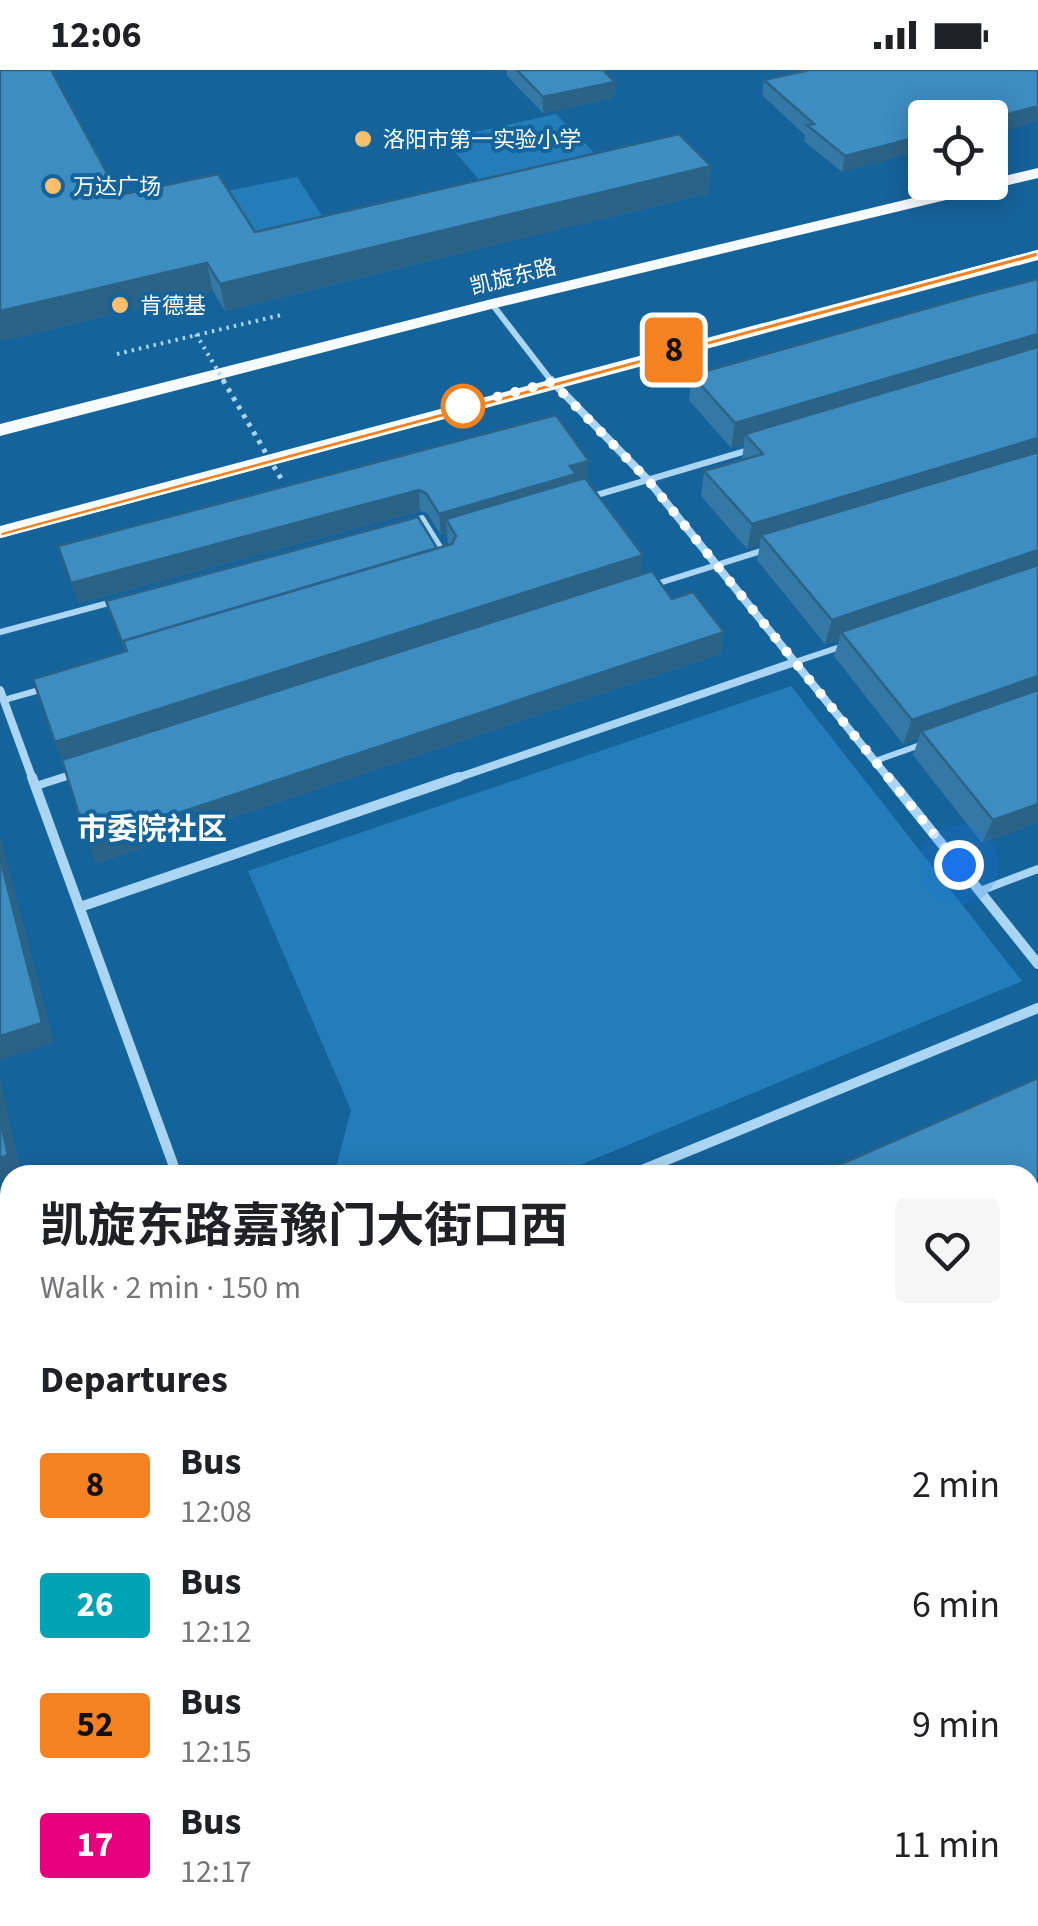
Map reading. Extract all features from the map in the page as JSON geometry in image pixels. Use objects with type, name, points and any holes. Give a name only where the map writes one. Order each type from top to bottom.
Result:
[{"type":"main road","name":"凯旋东路","points":[[0,430],[492,304],[1038,174]]},
{"type":"main road","points":[[0,532],[1038,255]]},
{"type":"street","points":[[492,304],[552,382],[648,480],[1038,964]]},
{"type":"street","points":[[80,908],[795,662]]},
{"type":"street","points":[[2,695],[173,1165]]},
{"type":"street","points":[[654,1165],[1038,1008]]},
{"type":"lane","points":[[572,503],[760,447]]},
{"type":"lane","points":[[403,524],[422,518],[452,565]]},
{"type":"lane","points":[[438,543],[457,537]]},
{"type":"lane","points":[[641,590],[774,548]]},
{"type":"lane","points":[[0,632],[134,596]]},
{"type":"lane","points":[[795,662],[851,643]]},
{"type":"lane","points":[[2,695],[60,684]]},
{"type":"lane","points":[[875,761],[930,742]]},
{"type":"lane","points":[[36,786],[92,768]]},
{"type":"lane","points":[[980,891],[1038,869]]},
{"type":"path","points":[[117,354],[281,315]]},
{"type":"path","points":[[196,334],[283,482]]},
{"type":"shaded area","points":[[556,114],[610,169],[493,196],[444,139]]},
{"type":"shaded area","points":[[297,177],[326,222],[254,238],[227,191]]},
{"type":"shaded area","points":[[791,686],[1022,981],[580,1165],[337,1165],[351,1110],[248,871]]},
{"type":"building","points":[[0,70],[51,70],[119,195],[218,174],[255,232],[679,134],[711,166],[220,284],[207,263],[0,311]]},
{"type":"building","points":[[517,70],[603,70],[615,82],[543,97]]},
{"type":"building","points":[[809,70],[1038,70],[1038,106],[1008,114],[1008,100],[908,100],[908,139],[845,156],[807,125],[814,124],[764,80]]},
{"type":"building","points":[[1038,279],[1038,334],[735,423],[692,375],[967,297]]},
{"type":"building","points":[[1038,347],[1038,438],[752,524],[704,471],[763,454],[745,434]]},
{"type":"building","points":[[556,415],[589,461],[570,466],[576,474],[439,514],[426,493],[419,490],[71,583],[58,546]]},
{"type":"building","points":[[1038,452],[1038,550],[832,620],[761,535]]},
{"type":"building","points":[[585,478],[643,555],[55,742],[33,679],[127,651],[123,641],[452,544],[456,536],[446,519]]},
{"type":"building","points":[[418,517],[437,548],[123,641],[124,647],[106,601]]},
{"type":"building","points":[[1038,565],[1038,676],[912,720],[841,632]]},
{"type":"building","points":[[652,571],[672,599],[693,592],[724,632],[88,843],[62,760]]},
{"type":"building","points":[[1038,690],[1038,804],[993,820],[921,731]]},
{"type":"building","points":[[0,858],[42,1023],[0,1036]]},
{"type":"building","points":[[1038,1078],[1038,1165],[839,1165]]},
{"type":"building","points":[[0,1120],[8,1155],[0,1158]]},
{"type":"bus line","name":"8","points":[[0,532],[1038,255]]},
{"type":"place","name":"洛阳市第一实验小学","points":[[363,139]]},
{"type":"place","name":"万达广场","points":[[53,186]]},
{"type":"place","name":"肯德基","points":[[120,305]]},
{"type":"district","name":"市委院社区","points":[[152,829]]},
{"type":"route","points":[[463,406],[552,382],[648,480],[959,865]]}]
